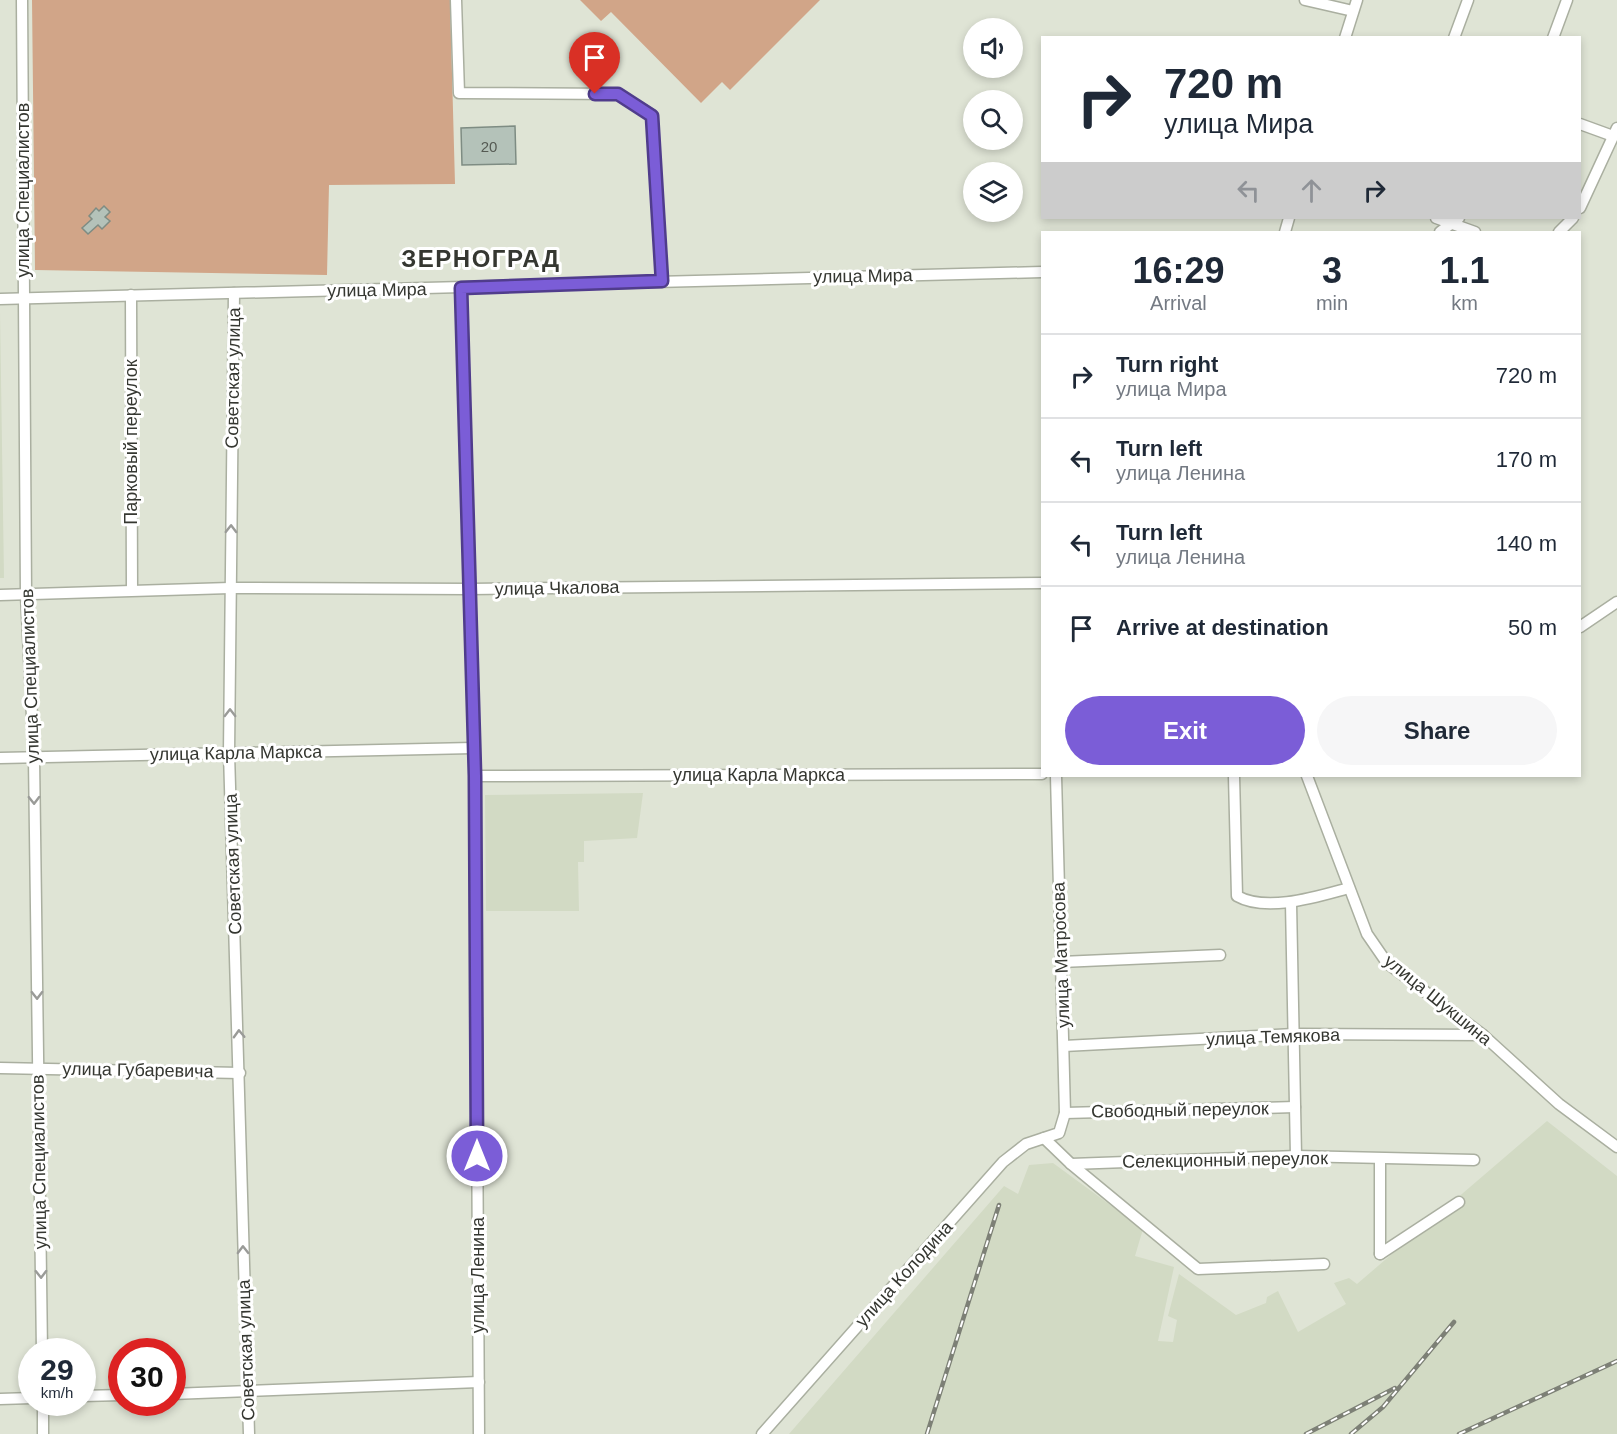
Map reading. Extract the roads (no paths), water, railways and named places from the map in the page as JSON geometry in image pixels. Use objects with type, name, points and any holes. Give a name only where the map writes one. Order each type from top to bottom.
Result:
[{"type":"street","name":"улица Специалистов","points":[[22,0],[26,595],[34,758],[42,1338]]},
{"type":"street","points":[[456,0],[459,93],[618,94],[652,116],[662,281]]},
{"type":"street","points":[[1305,0],[1353,11]]},
{"type":"street","points":[[1346,36],[1357,0]]},
{"type":"street","points":[[1455,36],[1468,0]]},
{"type":"street","points":[[1554,36],[1567,0]]},
{"type":"street","points":[[1581,124],[1615,132],[1581,206]]},
{"type":"street","points":[[1560,231],[1572,219]]},
{"type":"street","points":[[1441,231],[1455,220],[1473,231]]},
{"type":"street","name":"улица Мира","points":[[0,299],[1041,272]]},
{"type":"street","name":"улица Ленина","points":[[461,288],[475,776],[479,1434]]},
{"type":"street","name":"Советская улица","points":[[234,293],[230,753],[249,1434]]},
{"type":"street","name":"Парковый переулок","points":[[131,295],[132,590]]},
{"type":"street","name":"улица Чкалова","points":[[0,595],[230,588],[470,589],[1041,584]]},
{"type":"street","points":[[1581,626],[1617,602]]},
{"type":"street","name":"улица Карла Маркса","points":[[0,758],[473,748]]},
{"type":"street","name":"улица Карла Маркса","points":[[475,776],[1041,774]]},
{"type":"street","name":"улица Матросова","points":[[1056,777],[1065,1113],[1059,1133]]},
{"type":"street","points":[[1234,777],[1237,896],[1245,901],[1291,903],[1349,888]]},
{"type":"street","name":"улица Шукшина","points":[[1307,777],[1367,934],[1387,963],[1483,1035],[1559,1104],[1617,1147]]},
{"type":"street","points":[[1291,903],[1296,1156]]},
{"type":"street","points":[[1061,962],[1220,955]]},
{"type":"street","name":"улица Темякова","points":[[1064,1046],[1294,1034],[1483,1035]]},
{"type":"street","name":"улица Губаревича","points":[[0,1068],[240,1073]]},
{"type":"street","name":"Свободный переулок","points":[[1065,1113],[1294,1107]]},
{"type":"street","name":"улица Колодина","points":[[762,1434],[1003,1162],[1026,1144],[1059,1133]]},
{"type":"street","name":"Селекционный переулок","points":[[1044,1138],[1071,1164],[1198,1269],[1324,1264]]},
{"type":"street","name":"Селекционный переулок","points":[[1071,1164],[1296,1156],[1474,1160]]},
{"type":"street","points":[[1380,1159],[1380,1254],[1459,1202]]},
{"type":"street","points":[[186,1393],[479,1382]]},
{"type":"street","points":[[0,1398],[18,1398]]},
{"type":"street","points":[[43,1416],[43,1434]]},
{"type":"railway","points":[[927,1434],[999,1205]]},
{"type":"railway","points":[[1351,1434],[1383,1407],[1454,1322]]},
{"type":"railway","points":[[1459,1434],[1617,1361]]},
{"type":"railway","points":[[1306,1434],[1395,1388]]},
{"type":"district","name":"ЗЕРНОГРАД","points":[[481,258]]}]
